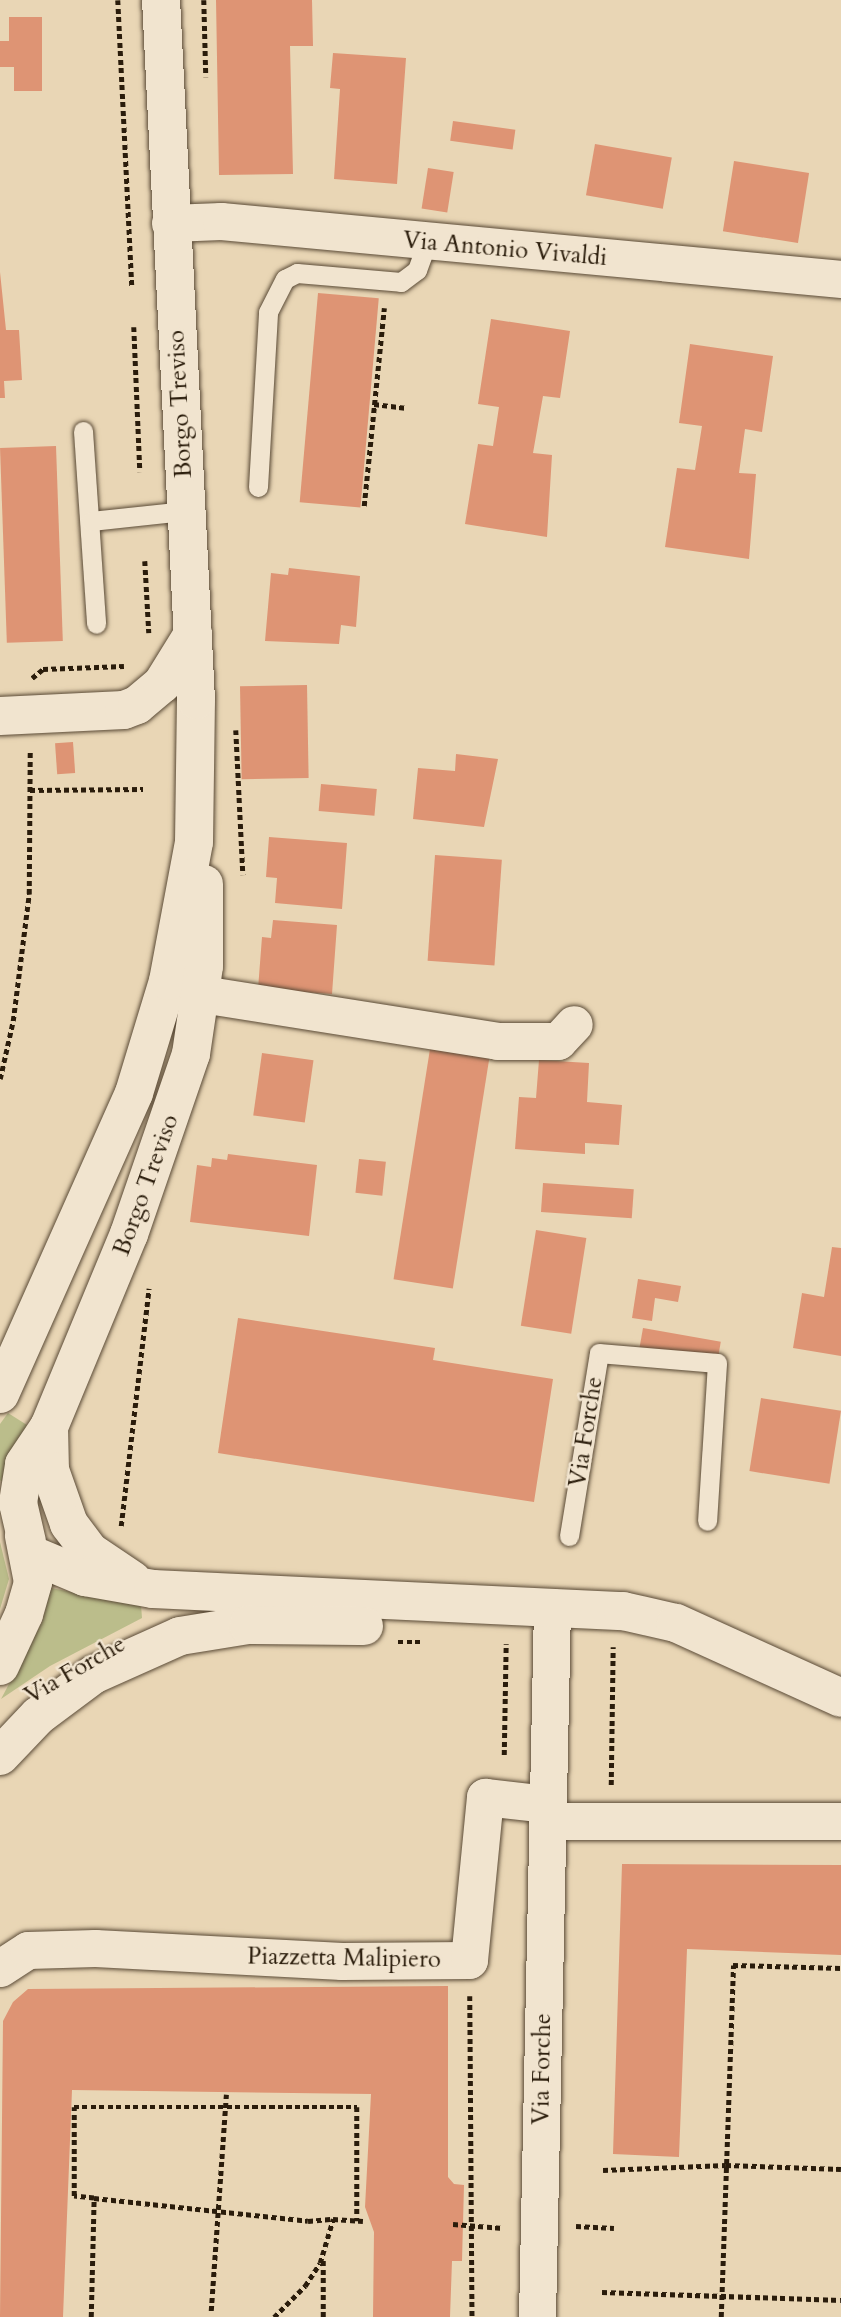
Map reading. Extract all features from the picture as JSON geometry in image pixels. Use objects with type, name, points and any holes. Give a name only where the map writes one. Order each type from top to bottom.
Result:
[{"type":"street","name":"Borgo Treviso","points":[[0,1666],[29,1598],[28,1548],[19,1515],[21,1472],[32,1447],[49,1427],[129,1234],[177,1101],[189,874],[197,809],[192,634],[161,0]]},
{"type":"street","name":"Via Antonio Vivaldi","points":[[170,223],[221,221],[841,279]]},
{"type":"street","points":[[0,716],[124,710],[137,705],[162,684],[192,634]]},
{"type":"street","name":"Borgo Treviso","points":[[0,1394],[134,1093],[184,991]]},
{"type":"street","points":[[184,991],[497,1041],[558,1041],[574,1024]]},
{"type":"street","points":[[49,1427],[50,1470],[69,1524],[100,1560],[153,1589]]},
{"type":"street","points":[[0,1504],[28,1548]]},
{"type":"street","name":"Via Forche","points":[[28,1548],[85,1577],[153,1589],[320,1599],[461,1602],[623,1611],[676,1623],[841,1698]]},
{"type":"street","name":"Via Forche","points":[[0,1718],[40,1686],[114,1643],[226,1613],[320,1599]]},
{"type":"street","points":[[0,1756],[38,1716],[93,1675],[180,1636],[248,1625],[422,1624],[439,1619],[461,1602]]},
{"type":"street","name":"Via Forche","points":[[537,2317],[552,1607]]},
{"type":"street","name":"Piazzetta Malipiero","points":[[0,1968],[27,1950],[68,1949],[342,1961],[469,1960],[485,1797],[546,1812]]},
{"type":"street","points":[[546,1812],[841,1821]]},
{"type":"lane","points":[[258,487],[268,312],[285,279],[297,273],[401,282],[417,270],[427,242]]},
{"type":"lane","points":[[83,431],[96,624]]},
{"type":"lane","points":[[91,521],[185,511]]},
{"type":"lane","name":"Via Forche","points":[[569,1536],[599,1353],[717,1363],[707,1521]]},
{"type":"path","points":[[118,0],[132,287]]},
{"type":"path","points":[[204,0],[206,80]]},
{"type":"path","points":[[364,506],[385,300]]},
{"type":"path","points":[[134,327],[140,472]]},
{"type":"path","points":[[374,404],[407,408]]},
{"type":"path","points":[[145,561],[150,640]]},
{"type":"path","points":[[48,668],[133,666]]},
{"type":"path","points":[[236,722],[243,889]]},
{"type":"path","points":[[0,1079],[13,1021],[29,894],[30,738]]},
{"type":"path","points":[[30,790],[143,789]]},
{"type":"path","points":[[120,1540],[148,1328],[148,1285]]},
{"type":"path","points":[[504,1755],[506,1643]]},
{"type":"path","points":[[611,1800],[613,1647]]},
{"type":"path","points":[[721,2317],[733,1965],[841,1968]]},
{"type":"path","points":[[470,1981],[472,2317]]},
{"type":"path","points":[[211,2311],[226,2095]]},
{"type":"path","points":[[75,2107],[357,2107],[360,2221],[309,2221],[94,2198],[75,2196],[75,2107]]},
{"type":"path","points":[[603,2170],[726,2165],[841,2169]]},
{"type":"path","points":[[91,2317],[94,2198]]},
{"type":"path","points":[[274,2317],[304,2286],[323,2251],[333,2219]]},
{"type":"path","points":[[453,2224],[515,2227]]},
{"type":"path","points":[[568,2226],[614,2228]]},
{"type":"path","points":[[323,2251],[323,2317]]},
{"type":"path","points":[[602,2292],[841,2300]]},
{"type":"green space","points":[[8,1413],[27,1425],[5,1484],[0,1480],[0,1424]]},
{"type":"green space","points":[[0,1542],[9,1579],[0,1609]]},
{"type":"green space","points":[[51,1588],[141,1605],[142,1618],[50,1666],[1,1699],[42,1622]]},
{"type":"building","points":[[216,0],[312,0],[313,46],[290,46],[293,174],[219,175]]},
{"type":"building","points":[[9,17],[42,17],[42,91],[14,91],[14,67],[0,67],[0,41],[9,41]]},
{"type":"building","points":[[333,53],[406,58],[397,184],[334,179],[340,89],[330,88]]},
{"type":"building","points":[[453,121],[515,130],[513,150],[450,141]]},
{"type":"building","points":[[595,144],[672,158],[663,209],[586,195]]},
{"type":"building","points":[[734,161],[809,173],[798,243],[723,231]]},
{"type":"building","points":[[428,168],[454,172],[447,213],[422,208]]},
{"type":"building","points":[[0,272],[6,330],[19,330],[22,380],[4,381],[5,398],[0,398]]},
{"type":"building","points":[[318,293],[379,298],[360,508],[300,502]]},
{"type":"building","points":[[491,319],[570,331],[560,398],[543,396],[533,453],[552,455],[547,537],[465,524],[478,444],[493,446],[499,407],[478,404]]},
{"type":"building","points":[[690,344],[773,356],[762,432],[745,429],[739,473],[756,474],[749,559],[665,547],[677,468],[695,470],[702,426],[679,423]]},
{"type":"building","points":[[56,446],[63,641],[7,643],[0,448]]},
{"type":"building","points":[[289,568],[360,576],[356,627],[341,625],[339,644],[265,641],[271,573],[288,575]]},
{"type":"building","points":[[307,685],[309,778],[242,779],[240,686]]},
{"type":"building","points":[[73,742],[75,773],[57,774],[55,743]]},
{"type":"building","points":[[456,754],[498,759],[484,827],[413,819],[418,768],[455,771]]},
{"type":"building","points":[[321,784],[377,789],[374,816],[319,811]]},
{"type":"building","points":[[269,837],[347,843],[342,909],[275,903],[277,878],[266,877]]},
{"type":"building","points":[[435,855],[502,860],[494,965],[428,961]]},
{"type":"building","points":[[273,920],[337,925],[332,994],[258,989],[262,937],[271,938]]},
{"type":"building","points":[[430,1049],[489,1058],[453,1289],[394,1279]]},
{"type":"building","points":[[262,1053],[313,1060],[305,1123],[253,1115]]},
{"type":"building","points":[[539,1060],[589,1063],[587,1102],[622,1105],[619,1145],[585,1143],[585,1154],[515,1149],[519,1097],[536,1098]]},
{"type":"building","points":[[228,1154],[317,1165],[309,1236],[190,1222],[197,1165],[211,1167],[212,1158],[227,1160]]},
{"type":"building","points":[[359,1159],[386,1162],[382,1196],[355,1193]]},
{"type":"building","points":[[543,1183],[634,1189],[632,1218],[541,1212]]},
{"type":"building","points":[[536,1230],[586,1238],[571,1334],[521,1326]]},
{"type":"building","points":[[832,1247],[841,1248],[841,1356],[793,1348],[802,1293],[824,1297]]},
{"type":"building","points":[[638,1279],[681,1286],[678,1302],[655,1298],[652,1321],[632,1318]]},
{"type":"building","points":[[238,1318],[435,1348],[433,1360],[553,1379],[534,1502],[218,1453]]},
{"type":"building","points":[[643,1328],[721,1342],[717,1361],[640,1348]]},
{"type":"building","points":[[761,1398],[841,1411],[829,1484],[749,1471]]},
{"type":"building","points":[[622,1864],[841,1865],[841,1955],[687,1949],[679,2157],[613,2154]]},
{"type":"building","points":[[448,1986],[448,2177],[454,2184],[464,2185],[462,2261],[452,2261],[450,2317],[373,2317],[374,2232],[365,2207],[371,2094],[72,2090],[63,2317],[0,2317],[3,2021],[13,2002],[28,1989]]}]
